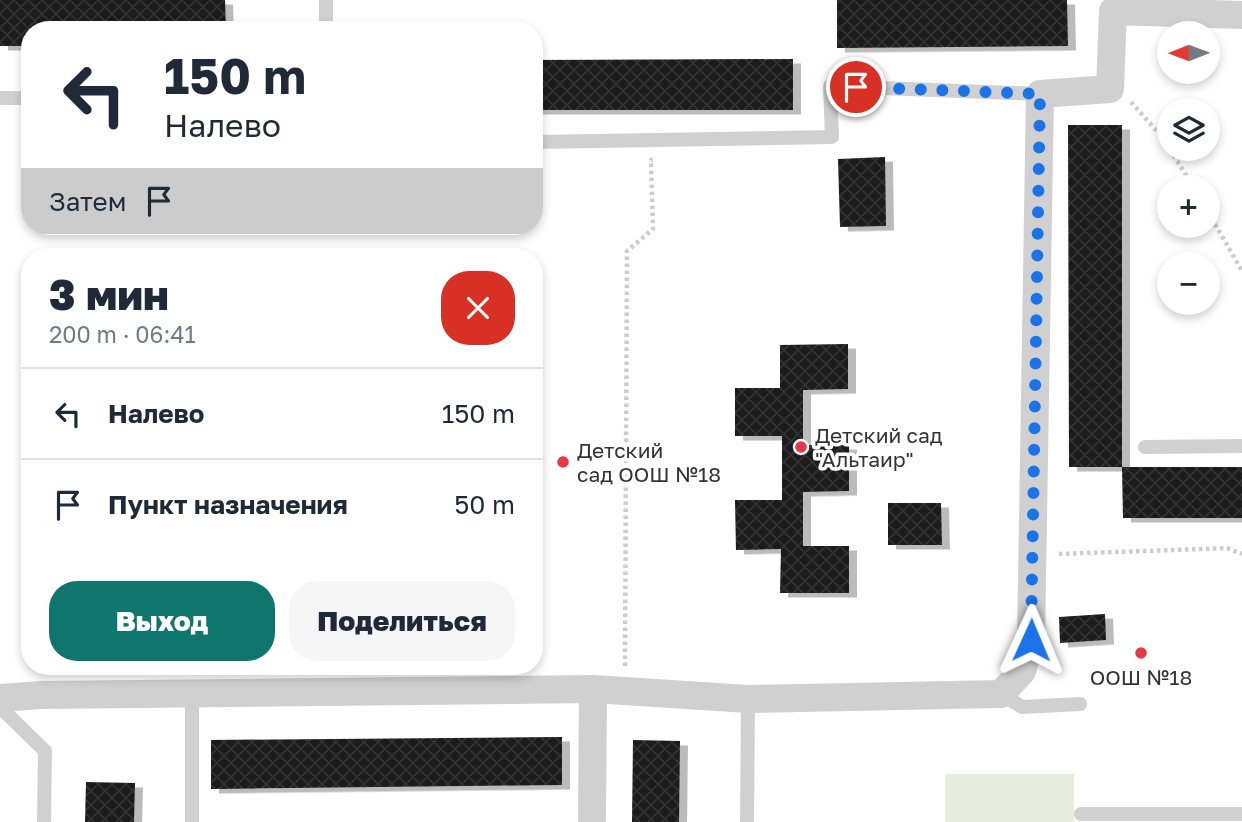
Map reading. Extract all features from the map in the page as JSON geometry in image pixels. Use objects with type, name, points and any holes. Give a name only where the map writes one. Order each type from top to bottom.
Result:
[{"type":"street","points":[[0,698],[41,695],[593,689],[748,699],[1001,694],[1023,671],[1031,640],[1040,94],[1110,89],[1113,5],[1242,15]]},
{"type":"street","points":[[592,822],[593,689]]},
{"type":"lane","points":[[326,0],[326,21]]},
{"type":"lane","points":[[543,142],[832,137],[830,86],[1040,94]]},
{"type":"lane","points":[[0,98],[21,98]]},
{"type":"lane","points":[[1145,447],[1242,446]]},
{"type":"lane","points":[[192,694],[192,822]]},
{"type":"lane","points":[[1001,694],[1022,707],[1080,705]]},
{"type":"lane","points":[[747,822],[748,699]]},
{"type":"lane","points":[[0,707],[45,751],[44,822]]},
{"type":"lane","points":[[1081,814],[1242,814]]},
{"type":"path","points":[[1110,78],[1157,131]]},
{"type":"path","points":[[625,691],[628,251],[653,229],[651,160],[664,160]]},
{"type":"path","points":[[1220,233],[1242,271]]},
{"type":"path","points":[[1032,555],[1227,548],[1242,554]]},
{"type":"shaded area","points":[[945,774],[1074,774],[1074,822],[945,822]]},
{"type":"building","points":[[0,0],[225,0],[226,21],[21,21],[21,46],[0,46]]},
{"type":"building","points":[[837,0],[1067,0],[1068,46],[837,48]]},
{"type":"building","points":[[793,59],[793,110],[543,110],[543,60]]},
{"type":"building","points":[[1068,125],[1122,125],[1122,467],[1069,467]]},
{"type":"building","points":[[885,157],[886,226],[840,227],[838,159]]},
{"type":"building","points":[[848,344],[848,389],[803,390],[803,445],[849,445],[849,491],[803,492],[803,546],[849,546],[849,593],[780,593],[781,549],[736,550],[735,500],[782,500],[782,436],[735,436],[735,388],[780,388],[780,345]]},
{"type":"building","points":[[1122,467],[1242,467],[1242,518],[1123,518]]},
{"type":"building","points":[[888,503],[941,503],[942,545],[888,545]]},
{"type":"building","points":[[1105,614],[1106,640],[1060,643],[1059,617]]},
{"type":"building","points":[[562,737],[562,785],[211,789],[211,740]]},
{"type":"building","points":[[633,740],[680,741],[679,822],[632,822]]},
{"type":"building","points":[[86,782],[135,783],[134,822],[85,822]]},
{"type":"place","name":"Детский сад \"Альтаир\"","points":[[801,447]]},
{"type":"place","name":"Детский сад ООШ №18","points":[[563,462]]},
{"type":"place","name":"ООШ №18","points":[[1141,653]]},
{"type":"route","points":[[856,87],[1040,94],[1031,640]]}]
